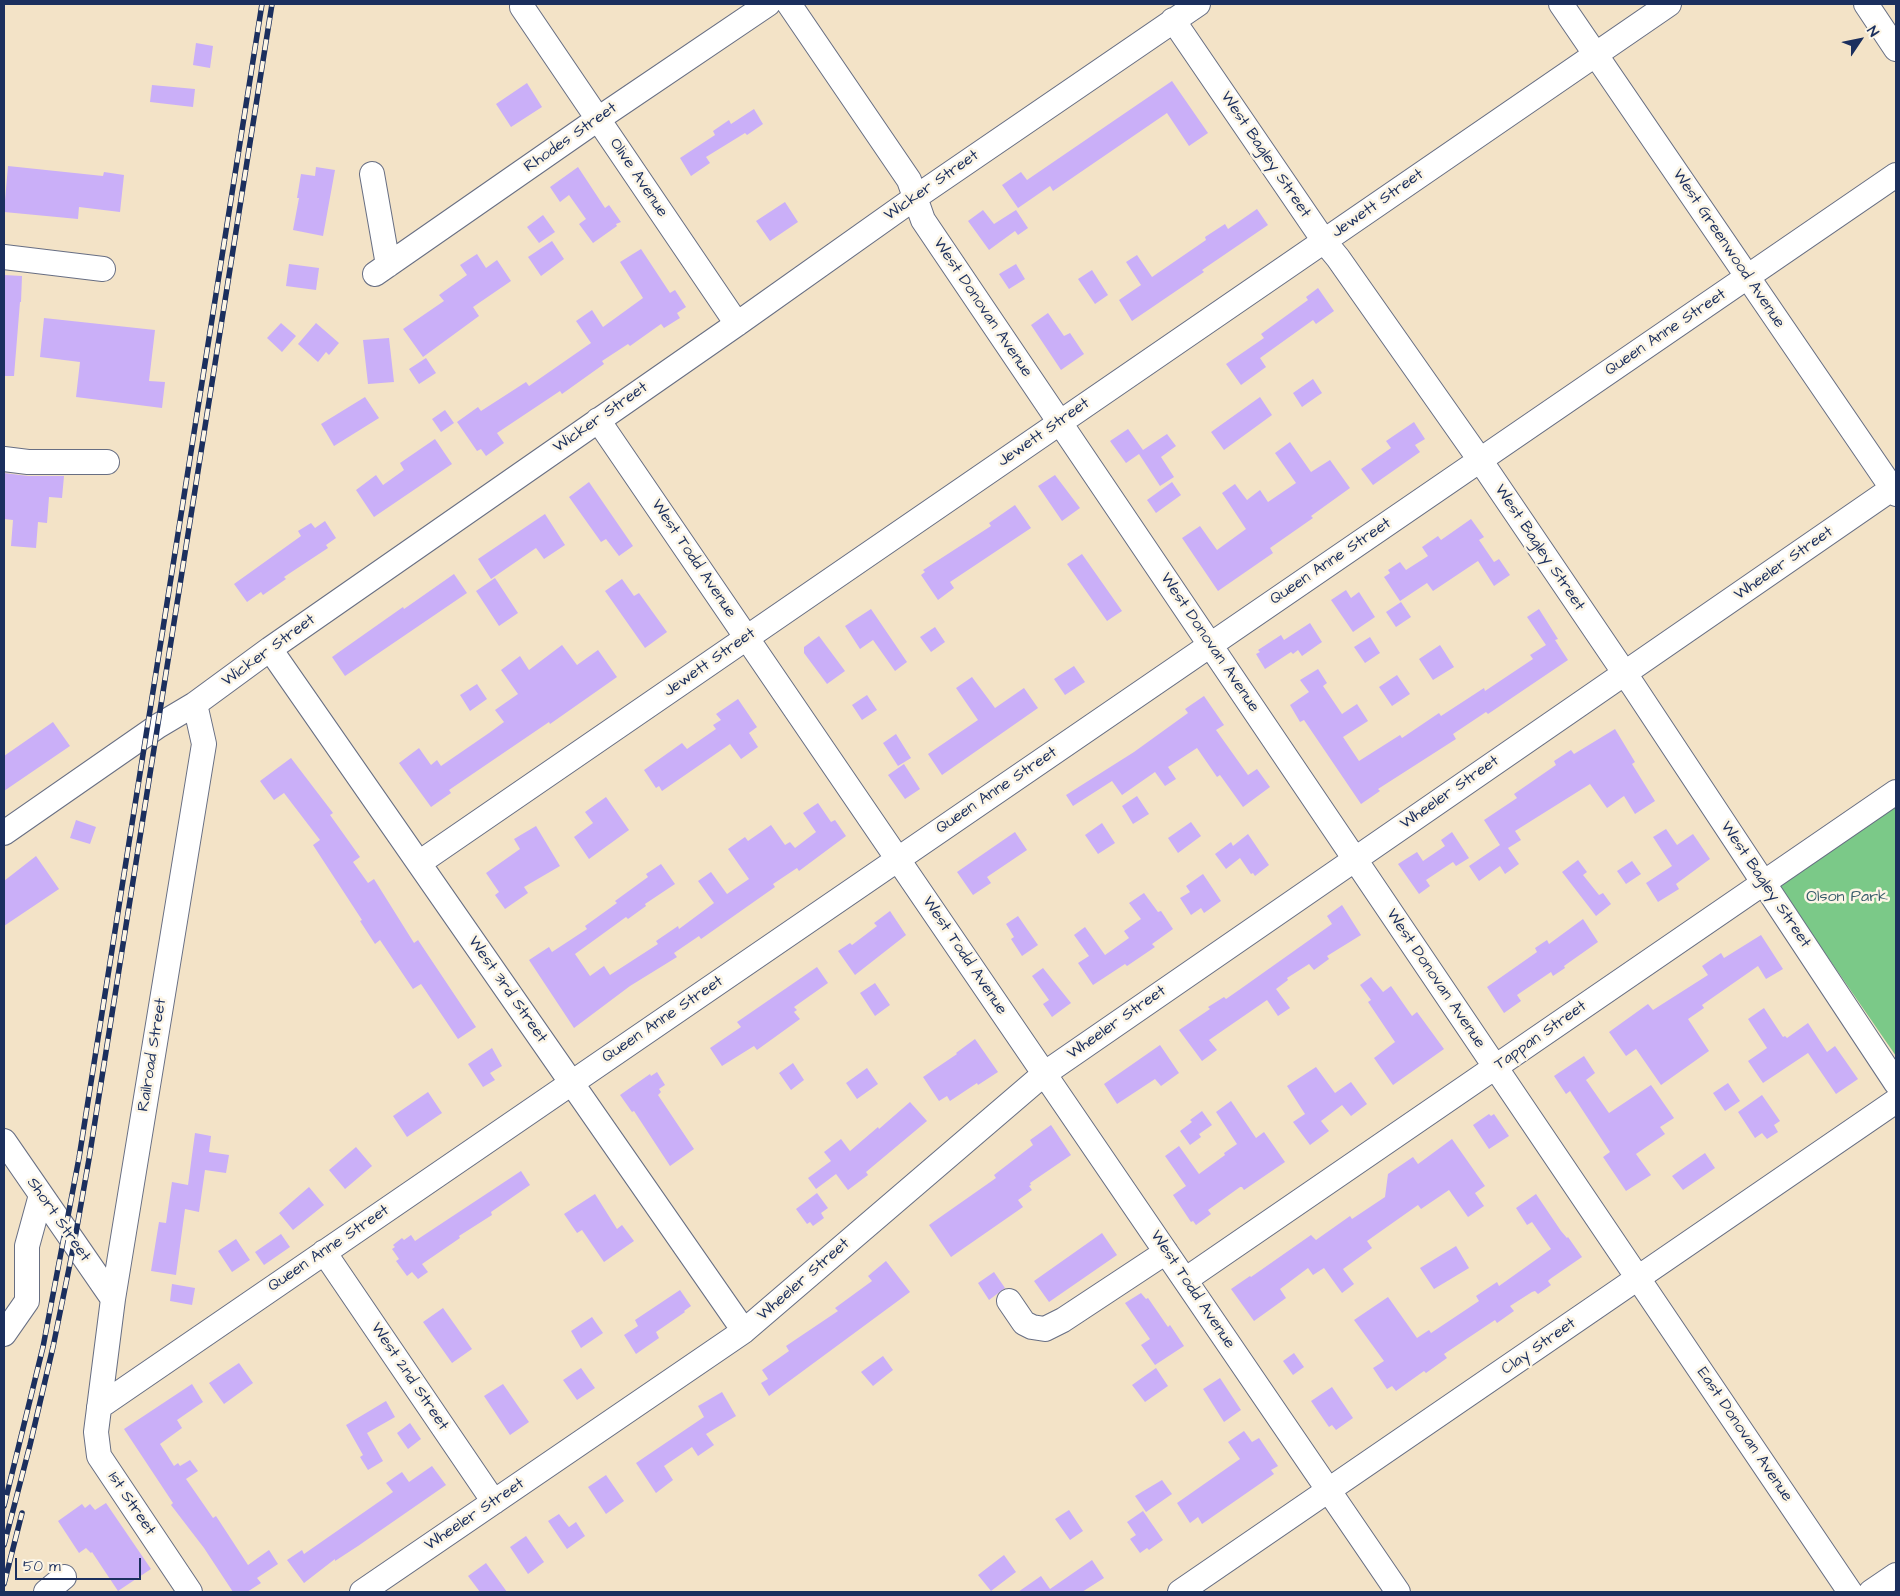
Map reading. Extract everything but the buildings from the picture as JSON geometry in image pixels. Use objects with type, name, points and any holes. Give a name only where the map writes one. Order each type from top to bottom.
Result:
[{"type":"street","name":"Rhodes Street","points":[[372,174],[382,269],[598,118],[768,4]]},
{"type":"street","name":"West Donovan Avenue","points":[[789,4],[909,180],[923,220],[1638,1279]]},
{"type":"street","name":"Wicker Street","points":[[4,833],[158,726],[195,704],[270,649],[916,197],[1198,4]]},
{"type":"street","name":"West Greenwood Avenue","points":[[1561,4],[1895,490]]},
{"type":"street","name":"Jewett Street","points":[[419,863],[1669,4]]},
{"type":"street","points":[[1866,4],[1896,49]]},
{"type":"street","name":"Olive Avenue","points":[[522,7],[737,324]]},
{"type":"street","name":"West Bagley Street","points":[[1174,20],[1324,241],[1480,460],[1896,1083]]},
{"type":"street","name":"Queen Anne Street","points":[[98,1407],[1896,175]]},
{"type":"street","points":[[4,257],[102,269]]},
{"type":"street","name":"West Todd Avenue","points":[[598,420],[1398,1592]]},
{"type":"street","points":[[4,459],[28,462],[107,462]]},
{"type":"street","name":"Wheeler Street","points":[[362,1592],[744,1331],[1044,1074],[1624,674],[1895,490]]},
{"type":"street","name":"West 3rd Street","points":[[270,649],[744,1331]]},
{"type":"street","name":"Railroad Street","points":[[98,1407],[113,1299],[204,744],[195,704]]},
{"type":"street","name":"Tappan Street","points":[[1185,1280],[1896,792]]},
{"type":"street","name":"Clay Street","points":[[1180,1592],[1896,1101]]},
{"type":"street","name":"Short Street","points":[[4,1140],[113,1299]]},
{"type":"street","points":[[4,1334],[27,1301],[27,1246],[41,1195]]},
{"type":"street","name":"West 2nd Street","points":[[324,1252],[494,1502]]},
{"type":"street","points":[[1009,1300],[1024,1323],[1032,1327],[1045,1329],[1063,1320],[1166,1252]]},
{"type":"street","name":"East Donovan Avenue","points":[[1638,1279],[1850,1592]]},
{"type":"street","name":"1st Street","points":[[98,1407],[96,1432],[99,1456],[185,1590]]},
{"type":"street","points":[[1870,1592],[1896,1575]]},
{"type":"street","points":[[46,1592],[64,1577]]},
{"type":"green space","name":"Olson Park","points":[[1896,803],[1896,1056],[1778,885]]},
{"type":"railway","points":[[4,1506],[43,1347],[79,1158],[262,4]]},
{"type":"railway","points":[[4,1545],[53,1347],[89,1159],[272,4]]},
{"type":"railway","points":[[4,1584],[22,1513]]}]
